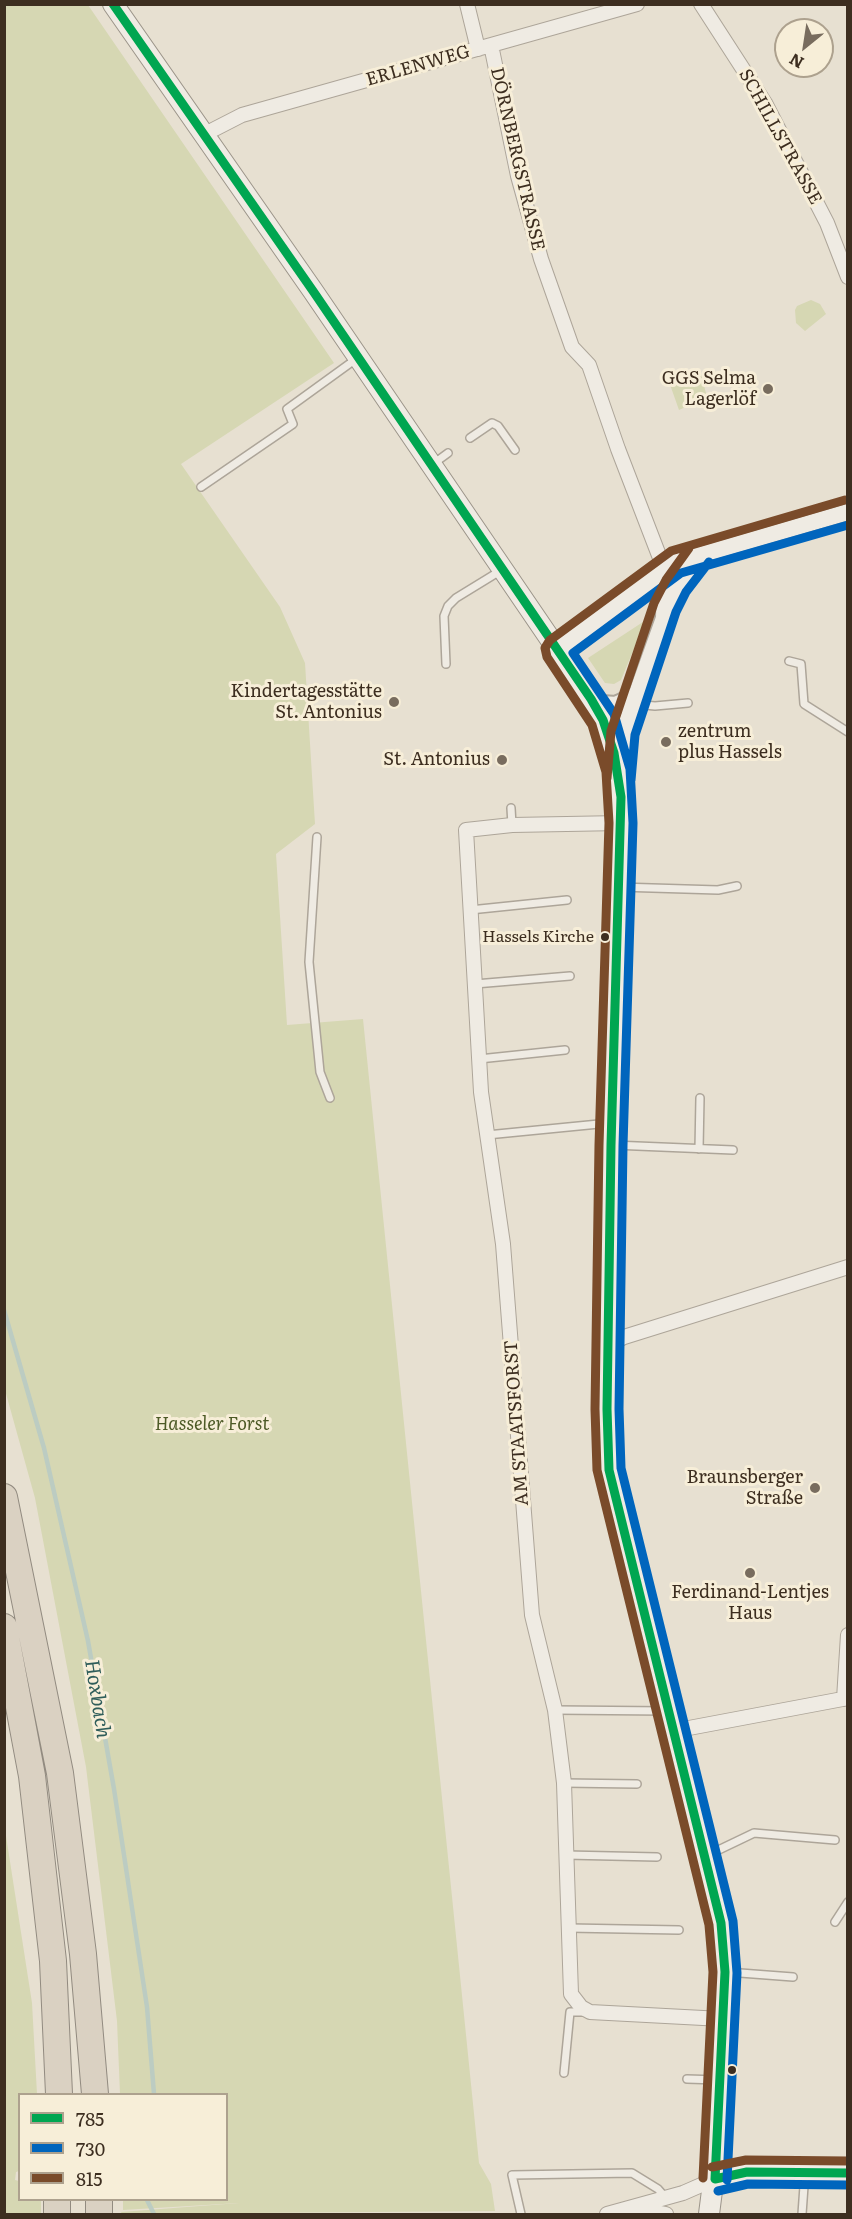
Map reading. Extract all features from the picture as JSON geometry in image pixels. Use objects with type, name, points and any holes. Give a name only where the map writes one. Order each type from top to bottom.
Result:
[{"type":"highway","points":[[4,1497],[60,1773],[82,1954],[95,2093]]},
{"type":"highway","points":[[4,1627],[32,1776],[52,1961],[59,2093]]},
{"type":"main road","points":[[113,4],[358,357],[591,699],[608,730],[618,770],[621,823],[610,1145],[609,1470],[721,1923],[725,1972],[715,2179],[709,2214]]},
{"type":"street","name":"DÖRNBERGSTRASSE","points":[[467,4],[485,47],[541,259],[572,347],[589,365],[665,571]]},
{"type":"street","name":"ERLENWEG","points":[[203,135],[242,115],[636,4]]},
{"type":"street","name":"SCHILLSTRASSE","points":[[701,4],[765,103],[827,223],[848,276]]},
{"type":"street","points":[[557,650],[613,615],[676,562],[848,512]]},
{"type":"street","points":[[618,770],[623,759],[623,733],[666,607],[676,586],[699,555]]},
{"type":"street","points":[[665,571],[666,607]]},
{"type":"street","points":[[643,588],[666,607]]},
{"type":"street","points":[[591,699],[602,704],[616,705],[636,699]]},
{"type":"street","points":[[512,825],[621,823]]},
{"type":"street","name":"AM STAATSFORST","points":[[512,825],[466,830],[479,1059],[486,1134],[504,1254],[532,1615],[555,1710],[564,1783],[571,1994],[580,2007],[590,2012]]},
{"type":"street","points":[[608,1345],[624,1336],[848,1267]]},
{"type":"street","points":[[673,1731],[846,1699],[848,1635]]},
{"type":"street","points":[[590,2012],[722,2019]]},
{"type":"street","points":[[607,2214],[698,2188],[715,2179],[747,2172],[848,2173]]},
{"type":"street","points":[[631,2207],[666,2214]]},
{"type":"lane","points":[[201,487],[293,424],[287,409],[358,357]]},
{"type":"lane","points":[[470,438],[492,423],[498,426],[514,450]]},
{"type":"lane","points":[[431,465],[448,453]]},
{"type":"lane","points":[[446,664],[444,615],[448,606],[456,598],[503,570]]},
{"type":"lane","points":[[789,661],[801,664],[804,704],[848,732]]},
{"type":"lane","points":[[636,699],[655,706],[688,703]]},
{"type":"lane","points":[[512,808],[512,825]]},
{"type":"lane","points":[[317,837],[309,962],[320,1072],[330,1098]]},
{"type":"lane","points":[[619,887],[718,890],[737,886]]},
{"type":"lane","points":[[470,910],[567,900]]},
{"type":"lane","points":[[475,984],[570,976]]},
{"type":"lane","points":[[479,1059],[566,1050]]},
{"type":"lane","points":[[699,1149],[700,1098]]},
{"type":"lane","points":[[486,1134],[611,1123]]},
{"type":"lane","points":[[610,1145],[733,1150]]},
{"type":"lane","points":[[555,1710],[641,1713],[668,1711]]},
{"type":"lane","points":[[564,1783],[637,1784]]},
{"type":"lane","points":[[704,1857],[754,1833],[835,1840]]},
{"type":"lane","points":[[566,1855],[657,1857]]},
{"type":"lane","points":[[835,1922],[848,1902]]},
{"type":"lane","points":[[569,1928],[679,1930]]},
{"type":"lane","points":[[725,1972],[793,1977]]},
{"type":"lane","points":[[564,2073],[570,2012],[590,2012]]},
{"type":"lane","points":[[687,2079],[720,2080]]},
{"type":"lane","points":[[802,2214],[805,2172]]},
{"type":"lane","points":[[521,2214],[512,2175],[632,2173],[658,2189],[665,2197]]},
{"type":"green space","name":"Hasseler Forst","points":[[4,5],[88,5],[334,363],[181,464],[280,607],[305,663],[315,824],[276,854],[287,1025],[363,1019],[479,2163],[491,2184],[495,2211],[122,2214],[121,2212],[239,2203],[123,2210],[123,2201],[228,2201],[228,2093],[120,2093],[117,2021],[86,1767],[35,1498],[5,1390]]},
{"type":"green space","points":[[811,300],[820,304],[826,314],[805,331],[796,323],[795,310],[797,306]]},
{"type":"green space","points":[[700,370],[707,397],[679,410],[668,379]]},
{"type":"green space","points":[[646,620],[621,680],[614,684],[605,683],[588,658]]},
{"type":"green space","points":[[4,1823],[32,2003],[37,2093],[18,2093],[18,2171],[15,2180],[18,2181],[18,2201],[41,2201],[41,2214],[5,2214]]},
{"type":"waterway","name":"Hoxbach","points":[[4,1310],[44,1448],[88,1641],[114,1789],[147,2007],[154,2093]]},
{"type":"waterway","name":"Hoxbach","points":[[148,2201],[154,2214]]},
{"type":"transit line","name":"785","points":[[113,4],[313,291],[591,699],[603,720],[614,753],[621,797],[611,1145],[607,1409],[609,1470],[721,1923],[725,1972],[715,2179]]},
{"type":"transit line","name":"815","points":[[703,2178],[713,1972],[709,1925],[597,1470],[595,1409],[599,1145],[609,823],[606,772],[592,725],[547,657],[545,648],[550,640],[671,551],[845,500]]},
{"type":"transit line","name":"730","points":[[727,2180],[737,1973],[733,1921],[621,1468],[619,1409],[623,1145],[633,823],[630,769],[614,714],[573,653],[681,573],[848,525]]},
{"type":"transit line","name":"815","points":[[607,778],[611,731],[654,603],[666,580],[689,548]]},
{"type":"transit line","name":"730","points":[[631,780],[635,735],[676,612],[686,592],[709,562]]},
{"type":"transit line","name":"815","points":[[712,2167],[746,2160],[848,2161]]},
{"type":"transit line","name":"785","points":[[715,2179],[747,2172],[848,2173]]},
{"type":"transit line","name":"730","points":[[718,2191],[748,2184],[848,2185]]},
{"type":"place","name":"GGS Selma Lagerlöf","points":[[768,389]]},
{"type":"place","name":"Kindertagesstätte St. Antonius","points":[[394,702]]},
{"type":"place","name":"zentrum plus Hassels","points":[[666,742]]},
{"type":"place","name":"St. Antonius","points":[[502,760]]},
{"type":"place","name":"Hassels Kirche","points":[[605,937]]},
{"type":"place","name":"Braunsberger Straße","points":[[815,1488]]},
{"type":"place","name":"Ferdinand-Lentjes Haus","points":[[750,1573]]}]
